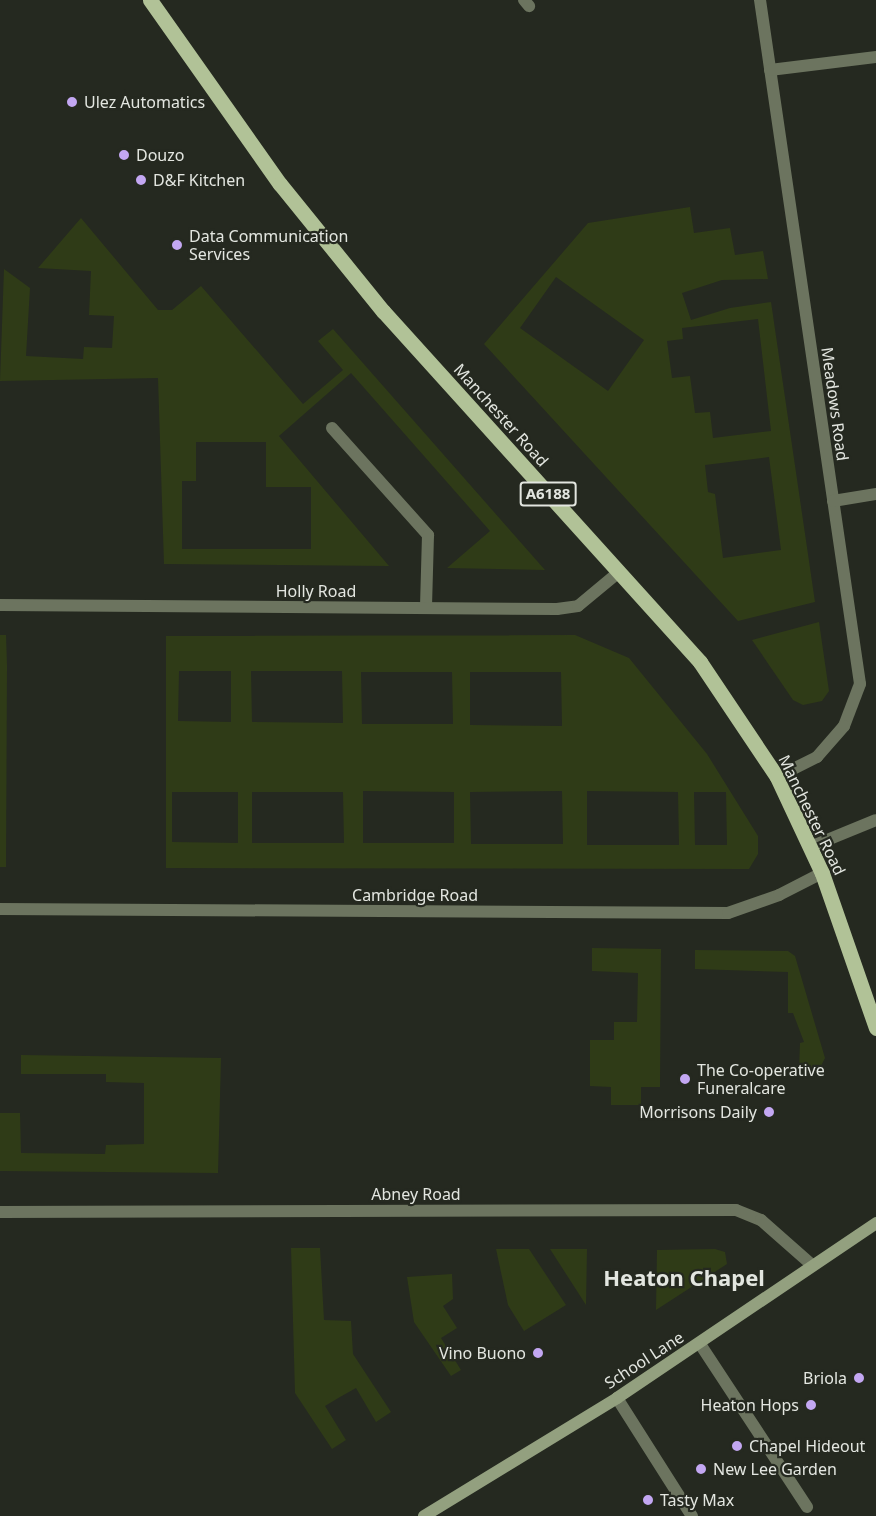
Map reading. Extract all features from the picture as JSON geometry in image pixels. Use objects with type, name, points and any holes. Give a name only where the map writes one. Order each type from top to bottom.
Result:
[{"type":"main road","name":"Manchester Road","points":[[150,0],[280,184],[383,311],[700,663],[777,777],[822,873],[876,1028]]},
{"type":"main road","name":"School Lane","points":[[424,1516],[617,1398],[876,1223]]},
{"type":"street","name":"Meadows Road","points":[[760,0],[860,684],[844,726],[817,757],[777,777]]},
{"type":"street","points":[[770,70],[876,57]]},
{"type":"street","points":[[332,428],[428,535],[426,608]]},
{"type":"street","points":[[833,501],[876,494]]},
{"type":"street","name":"Holly Road","points":[[0,605],[426,608],[578,606],[619,572]]},
{"type":"street","points":[[810,847],[876,820]]},
{"type":"street","name":"Cambridge Road","points":[[0,909],[728,913],[779,895],[822,873]]},
{"type":"street","name":"Abney Road","points":[[0,1212],[736,1210],[761,1220],[812,1265]]},
{"type":"street","points":[[700,1344],[807,1507]]},
{"type":"street","points":[[617,1398],[692,1516]]},
{"type":"green space","points":[[690,207],[694,233],[730,228],[735,255],[763,251],[768,279],[722,280],[682,293],[691,320],[730,308],[771,302],[815,602],[738,621],[484,344],[588,223]],"holes":[[[556,277],[644,340],[608,391],[520,328]],[[758,319],[771,431],[713,438],[710,412],[695,413],[690,376],[672,378],[667,341],[683,339],[682,328]],[[769,457],[781,550],[723,558],[715,494],[708,492],[705,465]]]},
{"type":"green space","points":[[81,218],[158,310],[172,310],[201,286],[303,404],[343,370],[318,341],[333,329],[545,570],[447,568],[490,531],[351,373],[279,436],[389,566],[164,564],[158,378],[0,381],[4,269],[30,288],[26,356],[83,359],[84,347],[112,348],[114,316],[89,315],[91,271],[38,268]],"holes":[[[196,442],[266,442],[266,487],[311,487],[311,549],[182,549],[182,481],[196,481]]]},
{"type":"green space","points":[[819,622],[829,691],[822,701],[803,705],[793,700],[752,640]]},
{"type":"green space","points":[[0,635],[6,635],[7,665],[6,867],[0,867]]},
{"type":"green space","points":[[575,635],[629,658],[707,754],[758,836],[758,854],[749,869],[166,868],[166,636]],"holes":[[[179,671],[231,671],[231,722],[178,721]],[[251,671],[342,671],[343,723],[252,722]],[[361,672],[452,672],[453,724],[362,724]],[[470,672],[561,672],[562,726],[470,725]],[[363,791],[454,792],[454,843],[363,843]],[[562,791],[563,844],[471,844],[470,792]],[[587,791],[678,792],[679,845],[587,845]],[[172,792],[238,792],[238,843],[172,842]],[[252,792],[343,792],[344,843],[252,843]],[[694,792],[726,792],[727,845],[695,845]]]},
{"type":"green space","points":[[592,948],[661,949],[660,1087],[641,1087],[641,1105],[611,1105],[611,1087],[590,1086],[590,1040],[614,1040],[614,1022],[637,1022],[638,973],[592,971]]},
{"type":"green space","points":[[695,950],[788,951],[795,956],[825,1058],[819,1070],[799,1070],[800,1043],[804,1042],[793,1013],[788,1013],[788,972],[695,969]]},
{"type":"green space","points":[[21,1055],[221,1058],[218,1173],[0,1171],[0,1113],[20,1113],[21,1153],[105,1154],[106,1145],[144,1144],[144,1083],[106,1082],[106,1074],[21,1074]]},
{"type":"green space","points":[[291,1248],[320,1248],[324,1320],[351,1321],[353,1354],[391,1412],[376,1422],[356,1388],[325,1406],[346,1440],[332,1449],[295,1393]]},
{"type":"green space","points":[[496,1249],[529,1249],[566,1305],[524,1331],[508,1305]]},
{"type":"green space","points":[[550,1249],[587,1249],[586,1305]]},
{"type":"green space","points":[[715,1249],[725,1252],[727,1264],[656,1310],[657,1250]]},
{"type":"green space","points":[[452,1274],[453,1299],[443,1306],[457,1328],[441,1338],[461,1370],[451,1376],[414,1322],[407,1277]]},
{"type":"place","name":"Ulez Automatics","points":[[72,102]]},
{"type":"place","name":"Douzo","points":[[124,155]]},
{"type":"place","name":"D&F Kitchen","points":[[141,180]]},
{"type":"place","name":"Data Communication Services","points":[[177,245]]},
{"type":"place","name":"The Co-operative Funeralcare","points":[[685,1079]]},
{"type":"place","name":"Morrisons Daily","points":[[769,1112]]},
{"type":"place","name":"Vino Buono","points":[[538,1353]]},
{"type":"place","name":"Briola","points":[[859,1378]]},
{"type":"place","name":"Heaton Hops","points":[[811,1405]]},
{"type":"place","name":"Chapel Hideout","points":[[737,1446]]},
{"type":"place","name":"New Lee Garden","points":[[701,1469]]},
{"type":"place","name":"Tasty Max","points":[[648,1500]]},
{"type":"district","name":"Heaton Chapel","points":[[684,1278]]}]
